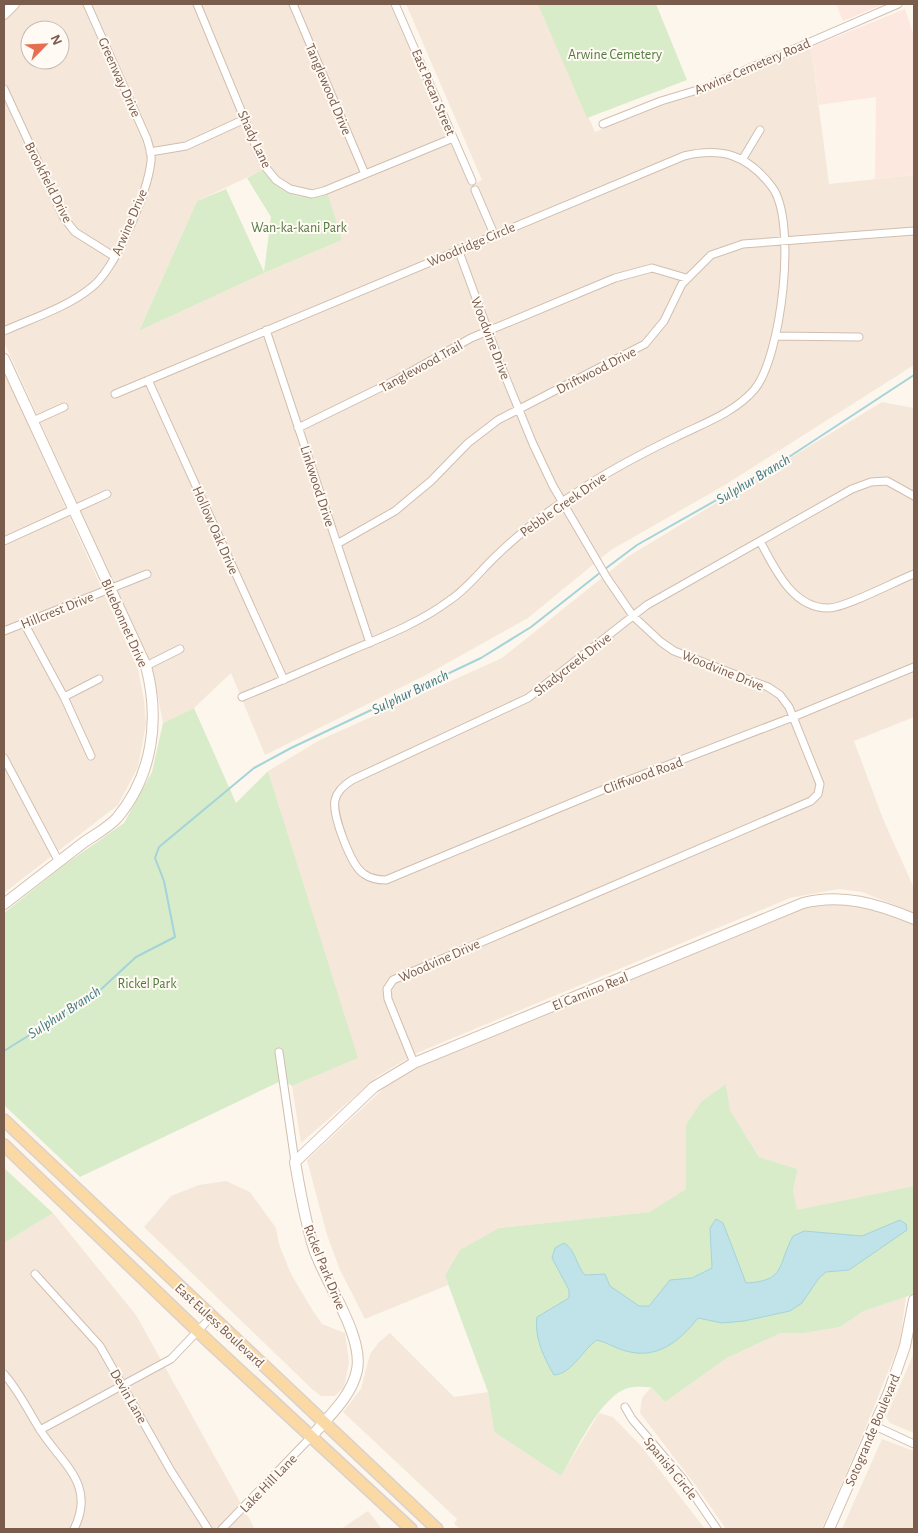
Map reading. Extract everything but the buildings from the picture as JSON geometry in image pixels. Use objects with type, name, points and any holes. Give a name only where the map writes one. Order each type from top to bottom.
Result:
[{"type":"main road","name":"East Euless Boulevard","points":[[4,1120],[437,1529]]},
{"type":"main road","name":"East Euless Boulevard","points":[[4,1145],[198,1332],[411,1529]]},
{"type":"street","points":[[4,14],[14,4]]},
{"type":"street","name":"Greenway Drive","points":[[87,4],[147,139],[150,152]]},
{"type":"street","name":"Shady Lane","points":[[196,4],[267,169],[276,180],[290,190],[312,194],[453,138]]},
{"type":"street","name":"Tanglewood Drive","points":[[293,4],[366,174]]},
{"type":"street","name":"East Pecan Street","points":[[395,4],[472,181]]},
{"type":"street","name":"Arwine Cemetery Road","points":[[604,124],[661,101],[704,88],[898,4]]},
{"type":"street","name":"Brookfield Drive","points":[[4,89],[64,218],[82,237],[115,257]]},
{"type":"street","points":[[150,152],[186,146],[245,119]]},
{"type":"street","points":[[742,160],[760,130]]},
{"type":"street","name":"Woodridge Circle","points":[[115,394],[684,156],[710,151],[742,160],[761,174],[778,197],[785,227],[784,240]]},
{"type":"street","name":"Arwine Drive","points":[[4,330],[82,294],[99,281],[115,257],[141,200],[149,171],[150,152]]},
{"type":"street","points":[[475,190],[494,234]]},
{"type":"street","name":"Driftwood Drive","points":[[337,544],[395,511],[431,481],[478,434],[519,410],[645,344],[664,321],[677,291],[686,278],[711,255],[733,246],[784,240],[914,231]]},
{"type":"street","name":"Pebble Creek Drive","points":[[242,697],[370,643],[410,624],[452,600],[519,534],[562,502],[638,455],[738,405],[753,391],[764,375],[776,336],[784,240]]},
{"type":"street","name":"Woodvine Drive","points":[[414,1063],[388,999],[388,989],[393,980],[811,801],[819,791],[819,777],[785,701],[768,688],[674,651],[661,642],[633,616],[562,502],[533,444],[458,249]]},
{"type":"street","name":"Tanglewood Trail","points":[[298,428],[488,331],[636,270],[652,268],[686,278]]},
{"type":"street","name":"Linkwood Drive","points":[[266,330],[370,643]]},
{"type":"street","points":[[776,336],[859,337]]},
{"type":"street","name":"Bluebonnet Drive","points":[[4,359],[146,666],[153,698],[152,740],[136,788],[116,819],[4,904]]},
{"type":"street","name":"Hollow Oak Drive","points":[[148,380],[284,680]]},
{"type":"street","points":[[32,421],[64,407]]},
{"type":"street","name":"Shadycreek Drive","points":[[372,878],[363,874],[355,865],[338,820],[335,801],[345,784],[528,698],[647,605],[761,543],[852,489],[871,482],[888,481],[914,496]]},
{"type":"street","points":[[4,541],[107,494]]},
{"type":"street","points":[[761,543],[777,574],[794,593],[818,606],[837,607],[914,574]]},
{"type":"street","name":"Hillcrest Drive","points":[[4,631],[147,574]]},
{"type":"street","points":[[24,623],[64,697],[91,756]]},
{"type":"street","points":[[146,666],[180,649]]},
{"type":"street","name":"Cliffwood Road","points":[[372,878],[386,880],[393,878],[600,792],[793,718],[914,667]]},
{"type":"street","points":[[64,697],[99,679]]},
{"type":"street","points":[[4,758],[59,862]]},
{"type":"street","name":"El Camino Real","points":[[295,1162],[374,1087],[414,1063],[803,903],[848,899],[893,911],[914,919]]},
{"type":"street","name":"Rickel Park Drive","points":[[279,1052],[305,1217],[314,1249],[354,1338],[358,1355],[357,1371],[353,1383],[312,1436]]},
{"type":"street","name":"Devin Lane","points":[[35,1274],[100,1346],[124,1385],[171,1471],[208,1529]]},
{"type":"street","name":"Sotogrande Boulevard","points":[[830,1529],[875,1426],[905,1346],[914,1300]]},
{"type":"street","points":[[40,1430],[171,1359],[212,1316]]},
{"type":"street","points":[[4,1376],[18,1389],[40,1430],[76,1476],[82,1498],[80,1518],[74,1529]]},
{"type":"street","name":"Spanish Circle","points":[[624,1407],[683,1480],[717,1529]]},
{"type":"street","points":[[875,1426],[914,1444]]},
{"type":"street","name":"Lake Hill Lane","points":[[222,1529],[312,1436]]},
{"type":"shaded area","points":[[4,4],[390,4],[470,186],[482,180],[406,4],[539,4],[595,132],[811,47],[829,184],[914,175],[914,365],[725,485],[611,550],[528,618],[426,675],[265,755],[231,673],[194,708],[163,723],[155,682],[144,651],[4,342]],"holes":[[[261,171],[271,183],[283,192],[297,198],[313,199],[342,240],[264,273],[139,331],[197,201]]]},
{"type":"shaded area","points":[[836,4],[884,4],[843,21]]},
{"type":"shaded area","points":[[905,9],[914,36],[914,175],[875,179],[876,97],[819,105],[811,47]]},
{"type":"shaded area","points":[[4,371],[138,669],[146,724],[138,767],[118,805],[4,893]]},
{"type":"shaded area","points":[[882,402],[914,408],[914,717],[854,741],[883,819],[914,888],[914,913],[862,892],[839,889],[790,898],[417,1053],[378,1076],[301,1143],[292,1086],[357,1058],[268,771],[320,740],[502,658],[629,556]]},
{"type":"shaded area","points":[[838,902],[865,906],[914,925],[913,1187],[797,1211],[793,1190],[798,1169],[759,1157],[730,1110],[726,1085],[686,1125],[686,1189],[651,1212],[499,1228],[445,1276],[448,1285],[365,1319],[340,1270],[327,1235],[307,1160],[385,1087],[418,1068],[801,908]]},
{"type":"shaded area","points":[[226,1181],[250,1192],[276,1228],[279,1244],[291,1274],[322,1324],[345,1333],[349,1362],[344,1387],[335,1396],[321,1396],[312,1389],[144,1227],[171,1196],[199,1185]]},
{"type":"shaded area","points":[[53,1213],[136,1315],[255,1529],[4,1529],[4,1243]]},
{"type":"shaded area","points":[[906,1296],[900,1342],[822,1529],[726,1529],[696,1486],[640,1413],[642,1398],[651,1387],[665,1402],[727,1358],[781,1333],[805,1333],[840,1327],[864,1311]]},
{"type":"shaded area","points":[[390,1333],[454,1397],[488,1392],[494,1432],[561,1476],[599,1413],[613,1417],[641,1446],[705,1529],[460,1529],[454,1524],[457,1519],[343,1412],[361,1389],[370,1354],[379,1342]]},
{"type":"shaded area","points":[[914,1353],[914,1433],[890,1423],[886,1417]]},
{"type":"shaded area","points":[[882,1439],[914,1451],[914,1529],[842,1529]]},
{"type":"shaded area","points":[[368,1511],[382,1529],[341,1529]]},
{"type":"green space","name":"Arwine Cemetery","points":[[538,4],[656,4],[687,80],[587,118]]},
{"type":"green space","name":"Wan-ka-kani Park","points":[[262,170],[275,185],[290,194],[308,197],[328,195],[342,240],[264,273],[139,331],[197,201],[226,189],[264,272],[271,217],[247,178]]},
{"type":"green space","name":"Rickel Park","points":[[194,708],[236,803],[268,771],[358,1058],[292,1086],[283,1080],[80,1177],[4,1105],[4,913],[63,866],[124,823],[152,772],[163,723]]},
{"type":"green space","points":[[726,1084],[730,1110],[759,1157],[798,1169],[793,1190],[797,1210],[914,1186],[914,1294],[864,1311],[840,1327],[805,1333],[781,1333],[727,1358],[665,1402],[651,1387],[631,1387],[618,1393],[598,1413],[561,1476],[494,1432],[488,1392],[445,1276],[460,1250],[499,1228],[650,1212],[686,1189],[686,1125],[701,1102]]},
{"type":"green space","points":[[4,1168],[53,1213],[4,1243]]},
{"type":"water","points":[[716,1219],[723,1223],[746,1283],[759,1282],[774,1275],[782,1264],[793,1236],[804,1231],[862,1236],[900,1220],[906,1224],[907,1230],[849,1270],[826,1272],[819,1278],[802,1303],[790,1311],[744,1321],[722,1323],[698,1318],[675,1341],[658,1351],[648,1353],[626,1351],[597,1340],[572,1366],[560,1374],[554,1375],[538,1340],[536,1325],[537,1317],[569,1298],[569,1290],[552,1258],[555,1248],[564,1243],[574,1254],[585,1275],[605,1274],[610,1286],[639,1306],[649,1306],[670,1280],[692,1278],[712,1268],[710,1228]]},
{"type":"waterway","name":"Sulphur Branch","points":[[605,569],[637,545],[766,472],[914,375]]},
{"type":"waterway","name":"Sulphur Branch","points":[[4,1051],[98,992],[136,957],[175,937],[164,881],[155,858],[159,847],[254,768],[291,748],[481,658],[531,627],[601,572]]}]
